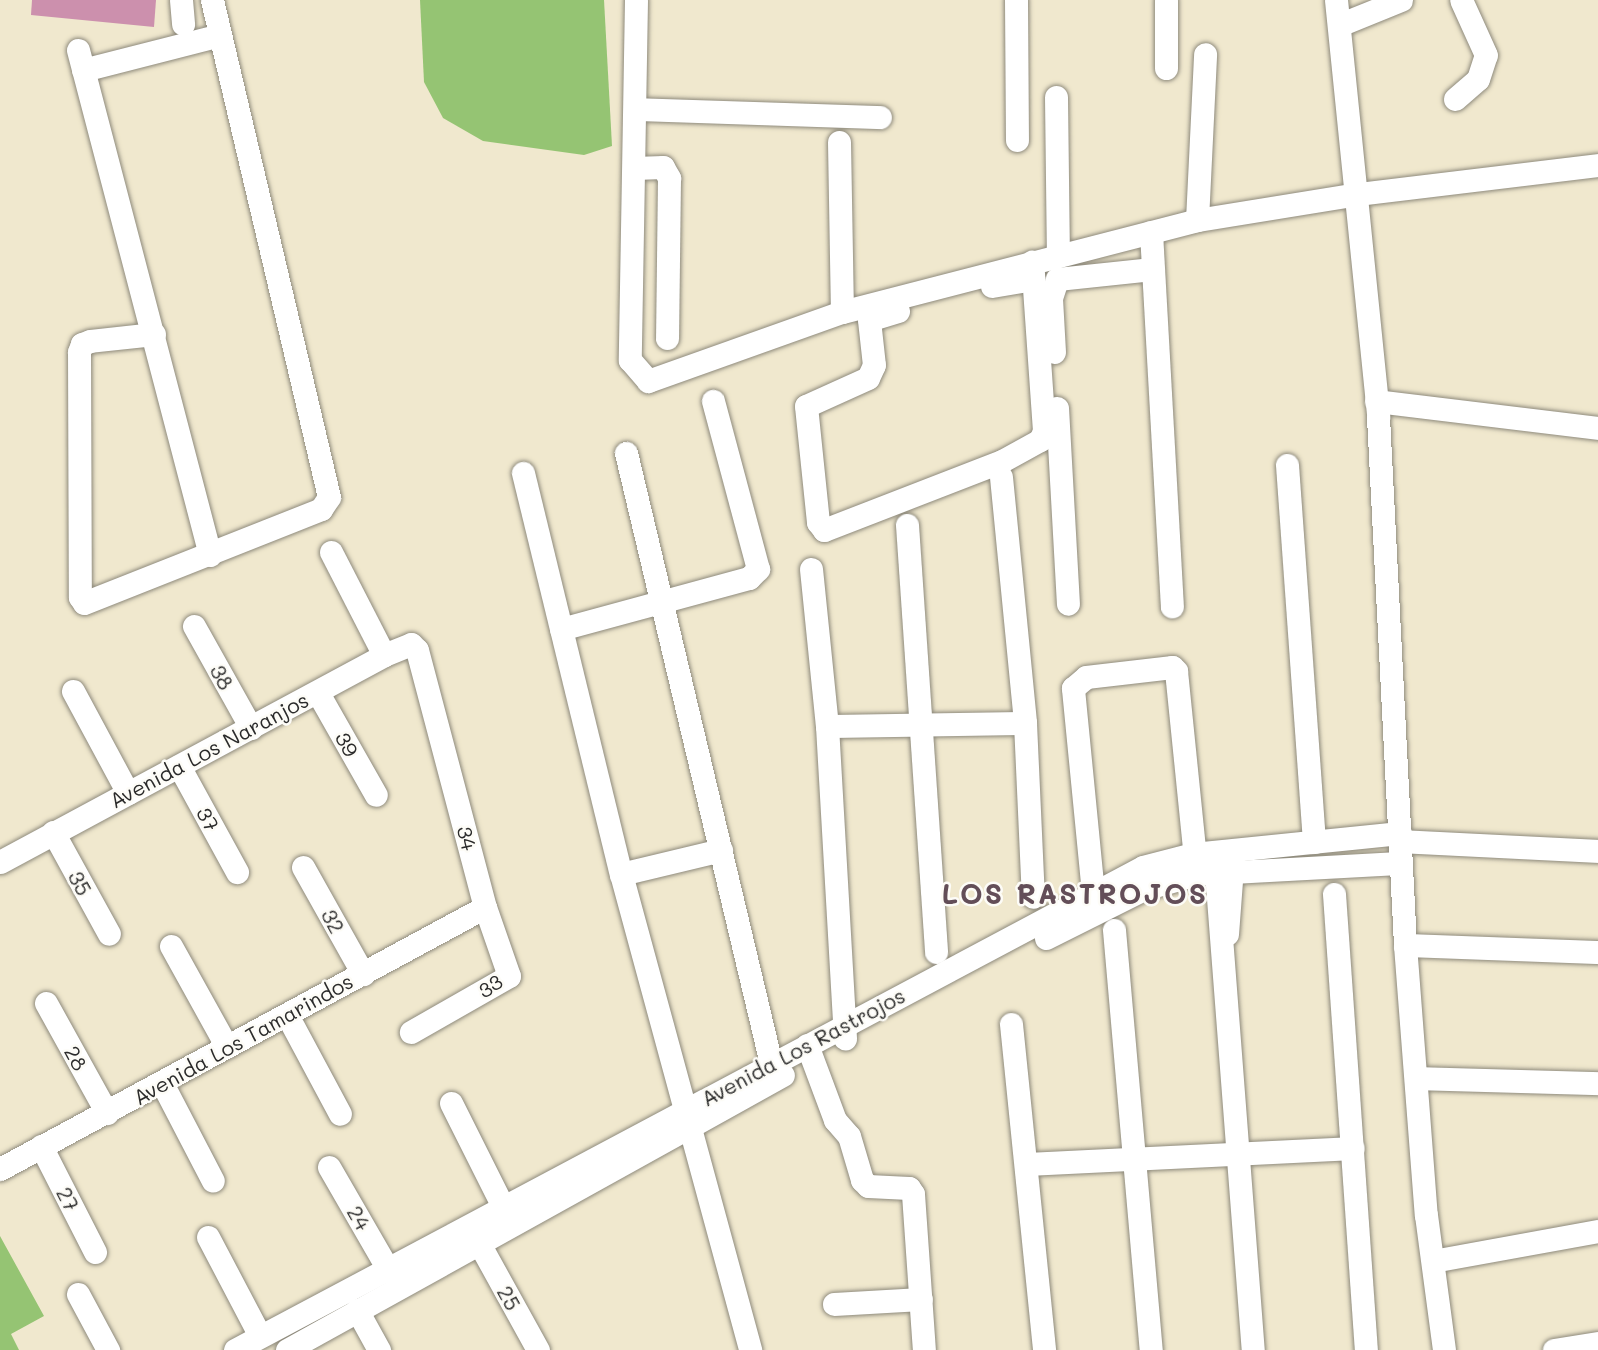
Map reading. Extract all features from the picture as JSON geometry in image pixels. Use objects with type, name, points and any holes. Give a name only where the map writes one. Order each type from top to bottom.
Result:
[{"type":"street","points":[[181,0],[183,24]]},
{"type":"street","points":[[154,334],[82,344],[80,597],[84,603],[91,603],[321,509],[329,497],[212,0]]},
{"type":"street","points":[[636,0],[630,360],[643,379],[704,363],[842,312],[1033,270]]},
{"type":"street","points":[[1016,0],[1017,140]]},
{"type":"street","points":[[1166,0],[1166,68]]},
{"type":"street","points":[[1336,0],[1358,194],[1376,401],[1405,945],[1421,1143],[1444,1350]]},
{"type":"street","points":[[1339,25],[1401,0]]},
{"type":"street","points":[[1455,99],[1478,79],[1486,55],[1461,0]]},
{"type":"street","points":[[210,555],[80,60],[220,35]]},
{"type":"street","points":[[1197,220],[1205,54]]},
{"type":"street","points":[[1056,97],[1058,256]]},
{"type":"street","points":[[635,109],[880,117]]},
{"type":"street","points":[[839,142],[842,312]]},
{"type":"street","points":[[1033,270],[1044,431],[1040,440],[1002,461],[824,530],[818,522],[806,406],[872,373],[869,320],[1033,270],[1058,256],[1197,220],[1358,194],[1598,165]]},
{"type":"street","points":[[634,168],[663,167],[669,177],[667,338]]},
{"type":"street","points":[[1151,232],[1172,606]]},
{"type":"street","points":[[1068,604],[1052,288],[1057,279],[1152,269]]},
{"type":"street","points":[[561,629],[662,604],[749,578],[758,569],[713,401]]},
{"type":"street","points":[[1376,401],[1598,428]]},
{"type":"street","points":[[626,453],[773,1072]]},
{"type":"street","points":[[1287,465],[1314,842]]},
{"type":"street","points":[[523,473],[621,874],[690,1118],[750,1350]]},
{"type":"street","points":[[1001,477],[1025,723],[1033,897]]},
{"type":"street","points":[[906,525],[923,728],[936,952]]},
{"type":"street","points":[[331,552],[384,654]]},
{"type":"street","points":[[811,569],[827,726],[843,1034]]},
{"type":"street","name":"38","points":[[194,626],[251,728]]},
{"type":"street","name":"Avenida Los Naranjos","points":[[0,862],[318,693],[384,654],[411,644],[417,650]]},
{"type":"street","name":"34","points":[[417,650],[485,907]]},
{"type":"street","points":[[1093,893],[1073,688],[1078,680],[1172,667],[1176,671],[1214,862],[1214,897],[1224,955],[1253,1350]]},
{"type":"street","points":[[73,691],[128,793]]},
{"type":"street","name":"39","points":[[318,693],[376,795]]},
{"type":"street","points":[[827,726],[923,728],[1025,723]]},
{"type":"street","name":"37","points":[[179,766],[237,872]]},
{"type":"street","name":"35","points":[[53,832],[108,934]]},
{"type":"street","name":"Avenida Los Rastrojos","points":[[843,1034],[1144,889],[1214,862],[1314,842],[1401,846]]},
{"type":"street","points":[[1401,846],[1598,851]]},
{"type":"street","name":"Avenida Los Rastrojos","points":[[286,1350],[480,1245],[690,1118],[1143,867],[1401,846]]},
{"type":"street","points":[[621,874],[721,850]]},
{"type":"street","name":"32","points":[[303,867],[363,974]]},
{"type":"street","points":[[1334,894],[1366,1350]]},
{"type":"street","name":"Avenida Los Tamarindos","points":[[0,1169],[485,907]]},
{"type":"street","name":"33","points":[[411,1032],[509,976],[485,907]]},
{"type":"street","points":[[1114,930],[1137,1161],[1151,1350]]},
{"type":"street","points":[[1405,945],[1598,952]]},
{"type":"street","points":[[171,946],[227,1048]]},
{"type":"street","name":"28","points":[[46,1003],[107,1113]]},
{"type":"street","points":[[287,1015],[340,1114]]},
{"type":"street","points":[[1011,1024],[1028,1164],[1045,1350]]},
{"type":"street","points":[[810,1052],[835,1120],[849,1136],[862,1180],[868,1185],[909,1188],[913,1194],[924,1350]]},
{"type":"street","points":[[1416,1078],[1598,1083]]},
{"type":"street","points":[[162,1083],[213,1181]]},
{"type":"street","points":[[452,1103],[503,1207]]},
{"type":"street","name":"Avenida Los Rastrojos","points":[[234,1350],[503,1207],[690,1118]]},
{"type":"street","name":"27","points":[[41,1146],[95,1252]]},
{"type":"street","points":[[1028,1164],[1137,1161],[1353,1147]]},
{"type":"street","name":"24","points":[[329,1167],[388,1269]]},
{"type":"street","points":[[1433,1261],[1598,1231]]},
{"type":"street","points":[[208,1237],[260,1336]]},
{"type":"street","name":"25","points":[[480,1245],[538,1350]]},
{"type":"street","points":[[78,1294],[108,1350]]},
{"type":"street","points":[[834,1304],[921,1299]]},
{"type":"street","points":[[357,1310],[379,1350]]},
{"type":"street","points":[[1554,1350],[1598,1343]]},
{"type":"green space","points":[[420,0],[604,0],[612,146],[584,155],[483,141],[443,118],[424,82]]},
{"type":"green space","points":[[0,1236],[44,1316],[11,1334],[19,1350],[0,1350]]},
{"type":"building","points":[[32,0],[156,0],[154,27],[31,15]]},
{"type":"district","name":"LOS RASTROJOS","points":[[1075,893]]}]
